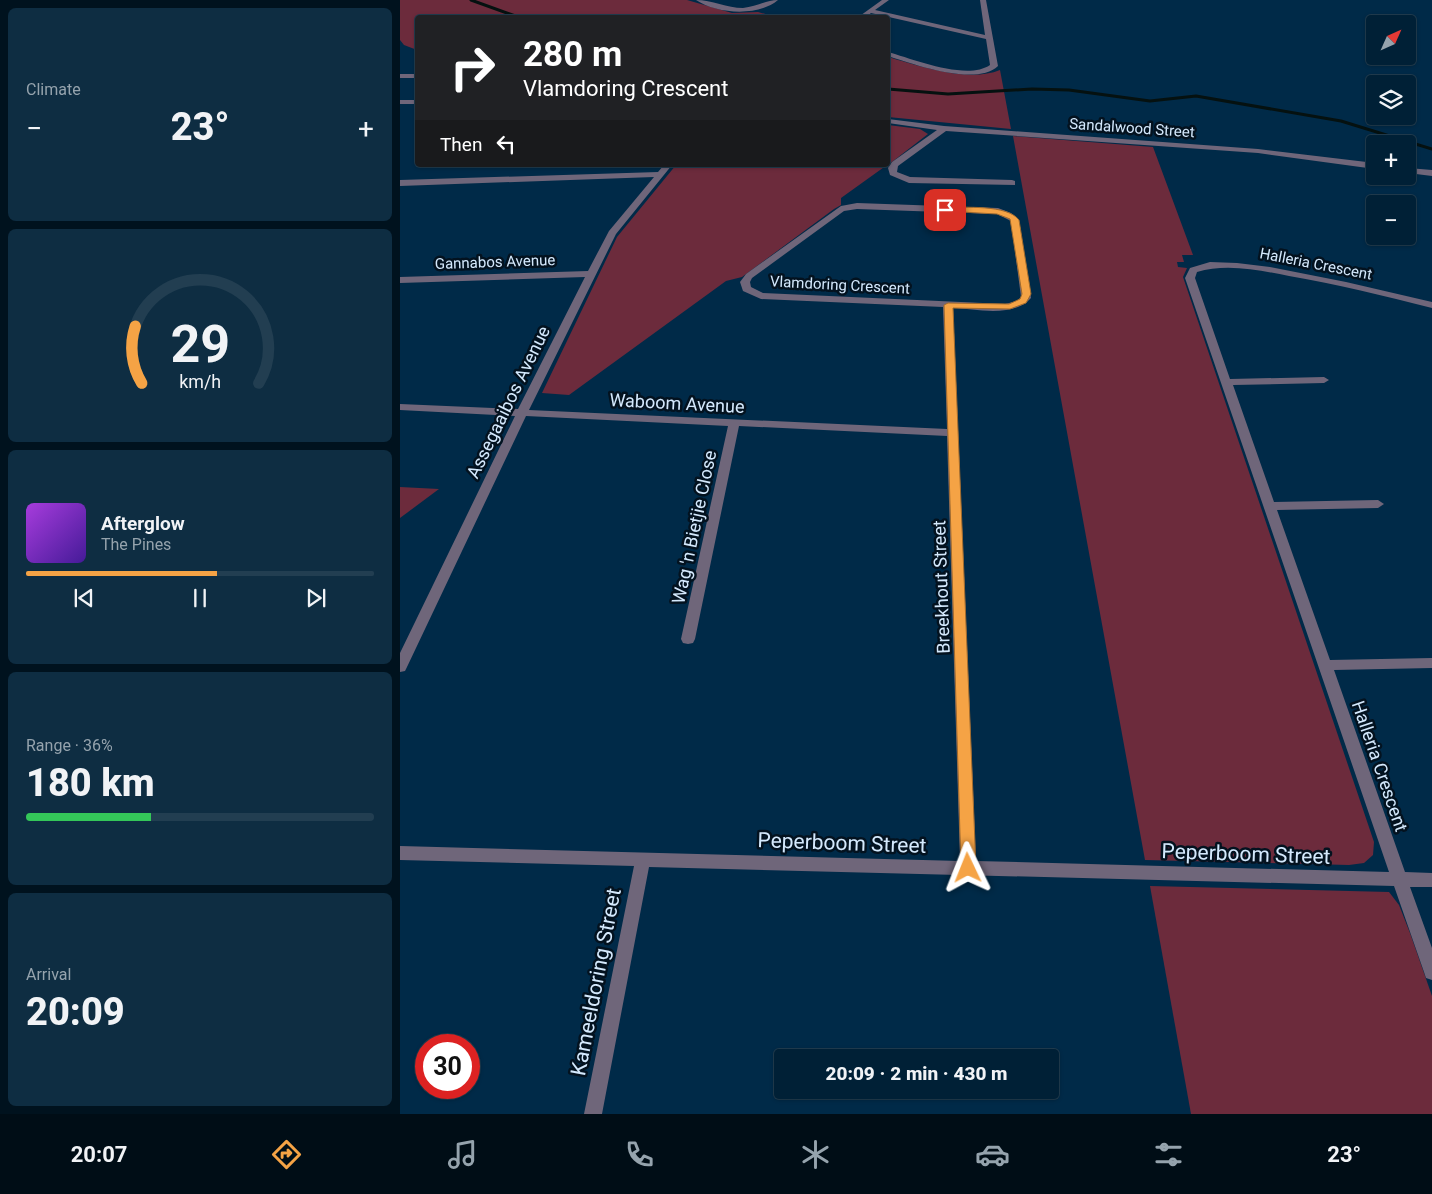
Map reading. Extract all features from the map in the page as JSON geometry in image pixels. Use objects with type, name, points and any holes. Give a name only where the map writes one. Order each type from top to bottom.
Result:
[{"type":"street","points":[[699,0],[740,11],[760,8],[775,0]]},
{"type":"street","points":[[864,15],[886,0]]},
{"type":"street","points":[[890,55],[930,67],[982,72],[990,70],[994,66],[983,0]]},
{"type":"street","points":[[869,11],[887,15]]},
{"type":"street","points":[[890,16],[989,38]]},
{"type":"street","points":[[400,76],[415,76]]},
{"type":"street","points":[[400,102],[415,102]]},
{"type":"street","name":"Sandalwood Street","points":[[890,121],[944,128],[1258,150],[1366,165]]},
{"type":"street","points":[[944,128],[895,164],[892,168],[894,173],[909,180],[1012,183]]},
{"type":"street","name":"Assegaaibos Avenue","points":[[400,667],[522,413],[612,233],[666,167]]},
{"type":"street","points":[[1416,172],[1432,174]]},
{"type":"street","points":[[400,184],[660,174]]},
{"type":"street","name":"Vlamdoring Crescent","points":[[857,206],[998,212],[1012,217],[1026,294],[1023,301],[1016,305],[1005,307],[948,305],[761,296],[750,292],[746,288],[745,282],[748,276],[845,208],[857,206]]},
{"type":"street","name":"Halleria Crescent","points":[[1432,305],[1280,270],[1215,264],[1197,268],[1190,274],[1432,972]]},
{"type":"street","name":"Gannabos Avenue","points":[[400,280],[591,274]]},
{"type":"street","name":"Breekhout Street","points":[[948,305],[968,868]]},
{"type":"street","points":[[1226,382],[1324,380]]},
{"type":"street","name":"Waboom Avenue","points":[[400,407],[953,433]]},
{"type":"street","name":"Wag 'n Bietjie Close","points":[[688,639],[734,423]]},
{"type":"street","points":[[1269,506],[1378,504]]},
{"type":"street","points":[[1325,665],[1432,663]]},
{"type":"street","name":"Peperboom Street","points":[[400,853],[1432,880]]},
{"type":"street","name":"Kameeldoring Street","points":[[593,1114],[643,859]]},
{"type":"shaded area","points":[[400,0],[687,0],[732,13],[758,12],[769,15],[415,15],[415,49],[404,45],[400,40]]},
{"type":"shaded area","points":[[890,58],[944,72],[959,74],[988,74],[1000,70],[1011,129],[890,117]]},
{"type":"shaded area","points":[[890,125],[920,129],[928,134],[890,163]]},
{"type":"shaded area","points":[[1013,136],[1153,147],[1193,255],[1182,255],[1184,262],[1177,262],[1178,267],[1187,268],[1183,277],[1374,842],[1373,855],[1364,863],[1349,865],[1145,860]]},
{"type":"shaded area","points":[[674,167],[884,167],[841,198],[841,205],[742,277],[726,281],[569,395],[542,393],[617,237]]},
{"type":"shaded area","points":[[400,487],[439,489],[400,518]]},
{"type":"shaded area","points":[[1150,886],[1389,892],[1399,905],[1432,996],[1432,1114],[1191,1114]]},
{"type":"waterway","points":[[471,0],[513,15]]},
{"type":"waterway","points":[[890,89],[948,94],[1032,89],[1069,90],[1150,101],[1196,96],[1341,121],[1432,149]]},
{"type":"route","points":[[945,210],[1003,212],[1012,217],[1026,294],[1026,298],[1020,303],[1005,307],[948,305],[968,868]]}]
